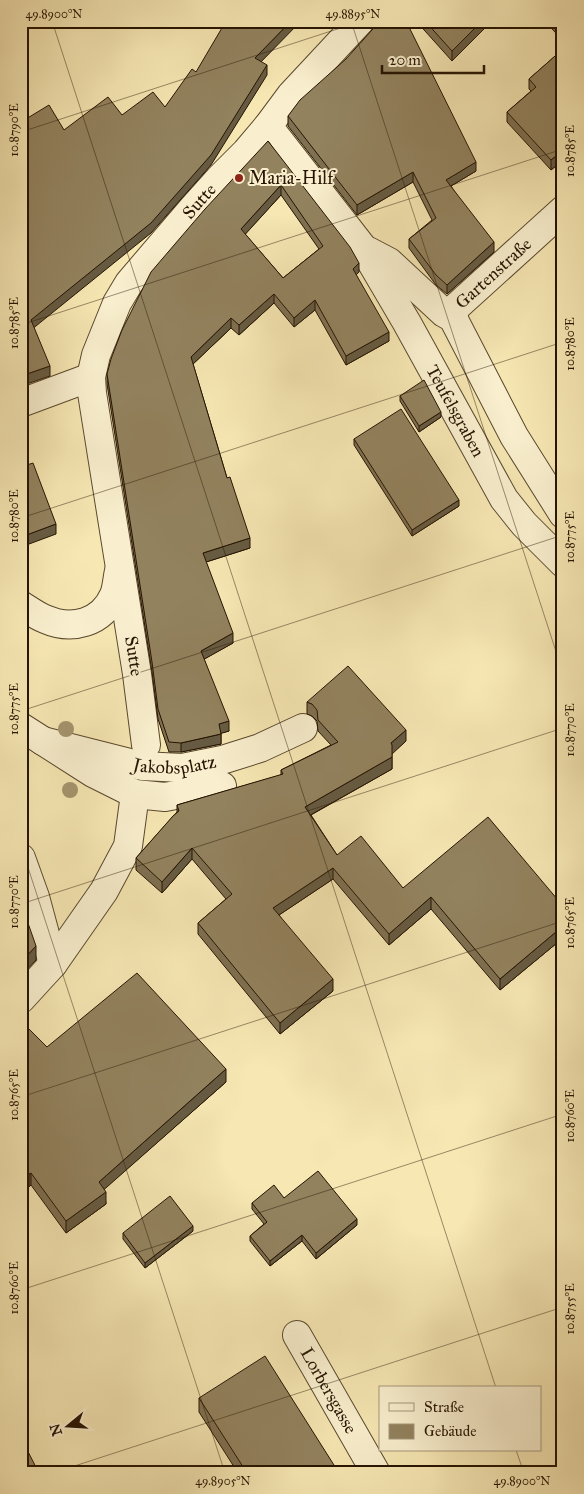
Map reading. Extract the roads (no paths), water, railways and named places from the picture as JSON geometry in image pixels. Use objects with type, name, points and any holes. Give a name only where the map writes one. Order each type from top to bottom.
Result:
[{"type":"street","name":"Sutte","points":[[146,745],[94,410],[91,377],[96,355],[117,303],[129,284],[193,208],[246,152],[268,126],[290,95],[360,21]]},
{"type":"street","name":"Teufelsgraben","points":[[268,126],[363,248],[504,499],[524,524],[563,563]]},
{"type":"street","name":"Gartenstraße","points":[[453,318],[455,308],[563,210]]},
{"type":"street","name":"Teufelsgraben","points":[[363,248],[388,262],[444,314],[453,318],[514,436],[563,514]]},
{"type":"street","points":[[21,403],[91,377]]},
{"type":"street","name":"Sutte","points":[[21,605],[44,619],[74,625],[86,623],[103,613],[114,594],[120,568]]},
{"type":"street","name":"Jakobsplatz","points":[[32,734],[142,766],[182,768],[222,760],[260,748],[303,728]]},
{"type":"street","name":"Jakobsplatz","points":[[32,734],[93,773],[135,794],[165,798],[222,786]]},
{"type":"street","name":"Jakobsplatz","points":[[21,999],[53,964],[104,891],[128,846],[135,794]]},
{"type":"street","points":[[21,858],[53,964]]},
{"type":"street","name":"Lorbersgasse","points":[[297,1335],[376,1473]]},
{"type":"place","name":"Maria-Hilf","points":[[239,178]]}]
